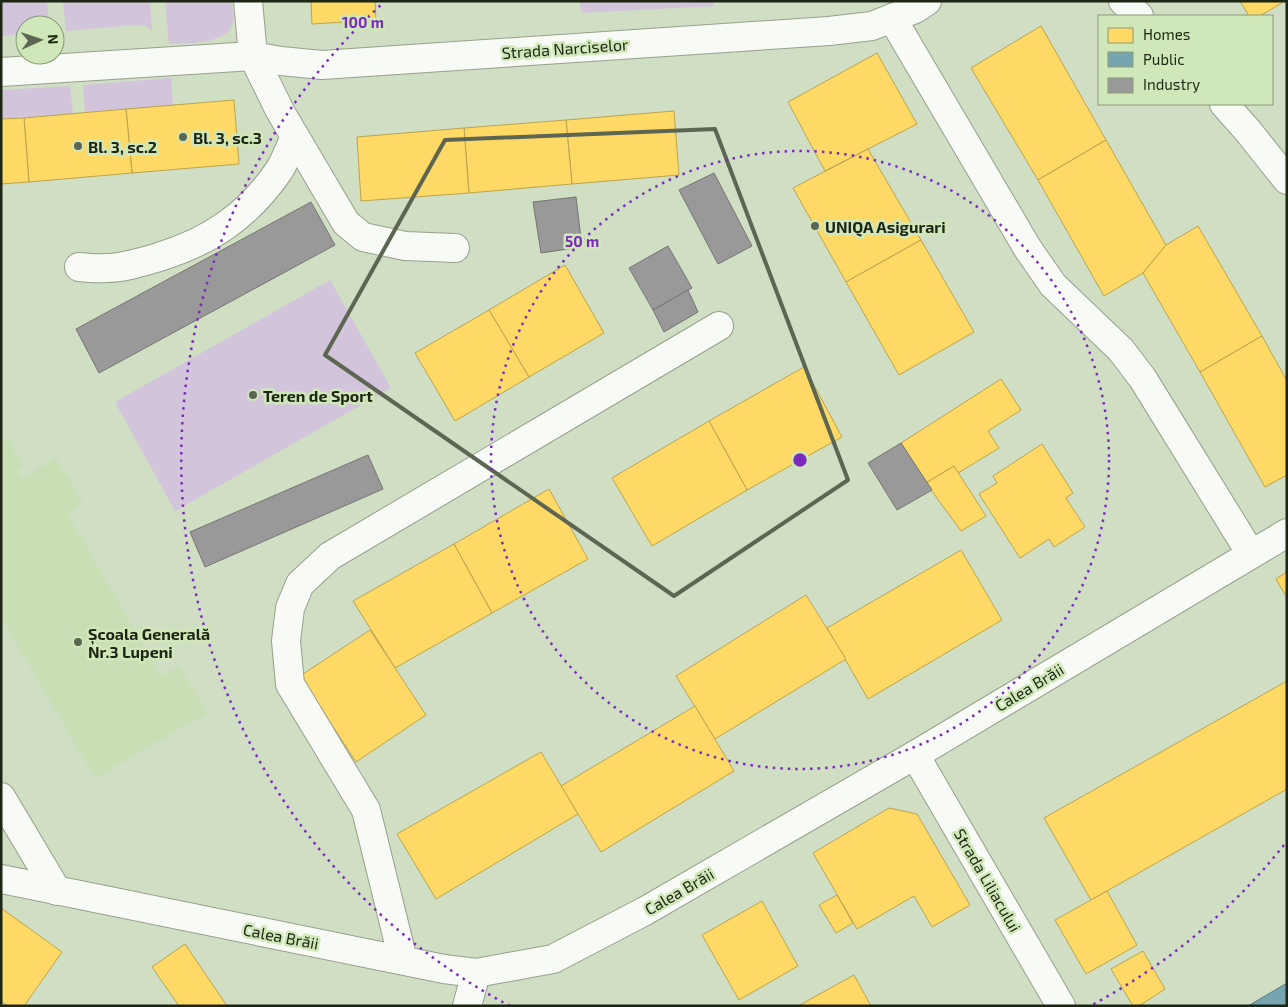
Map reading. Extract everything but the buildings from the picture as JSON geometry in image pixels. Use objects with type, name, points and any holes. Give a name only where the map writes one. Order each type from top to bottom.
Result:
[{"type":"street","points":[[248,1],[253,56],[280,112],[346,223],[363,237],[405,246],[455,248]]},
{"type":"street","name":"Strada Narciselor","points":[[1,72],[253,56],[291,63],[322,65],[829,31],[872,26],[915,9],[928,1]]},
{"type":"street","points":[[1123,1],[1138,15]]},
{"type":"street","points":[[892,18],[1028,249],[1053,285],[1121,350],[1143,379],[1251,554]]},
{"type":"street","points":[[1225,105],[1248,130],[1287,180]]},
{"type":"street","points":[[79,268],[107,268],[135,264],[186,249],[218,232],[240,215],[260,194],[280,168],[295,137]]},
{"type":"street","points":[[403,960],[366,810],[290,684],[286,641],[290,608],[300,584],[330,556],[719,326]]},
{"type":"street","name":"Calea Brăii","points":[[1,879],[444,969],[476,973],[553,960],[645,910],[915,755],[1287,533]]},
{"type":"street","name":"Strada Liliacului","points":[[915,755],[1061,1006]]},
{"type":"street","points":[[1,797],[57,891]]},
{"type":"street","points":[[467,1006],[476,973]]},
{"type":"highlighted area","points":[[715,129],[848,480],[674,596],[325,355],[445,140]]},
{"type":"shaded area","points":[[1,1],[47,1],[48,15],[15,15],[15,35],[1,36]]},
{"type":"shaded area","points":[[63,1],[150,1],[152,31],[146,26],[135,25],[66,31]]},
{"type":"shaded area","points":[[165,1],[231,1],[233,22],[230,30],[215,39],[196,43],[169,44]]},
{"type":"shaded area","points":[[580,1],[713,1],[714,6],[581,13]]},
{"type":"shaded area","points":[[171,78],[173,105],[85,112],[83,85]]},
{"type":"shaded area","points":[[70,86],[73,114],[1,119],[1,90]]},
{"type":"shaded area","name":"Teren de Sport","points":[[330,280],[391,388],[175,511],[115,402]]},
{"type":"shaded area","name":"Școala Generală Nr.3 Lupeni","points":[[7,438],[22,465],[16,469],[21,479],[56,458],[83,503],[67,513],[161,676],[179,666],[207,713],[95,778],[1,617],[1,441]]},
{"type":"place","name":"Bl. 3, sc.3","points":[[183,137]]},
{"type":"place","name":"Bl. 3, sc.2","points":[[78,146]]},
{"type":"place","name":"UNIQA Asigurari","points":[[815,226]]},
{"type":"place","name":"Teren de Sport","points":[[253,395]]},
{"type":"place","name":"Școala Generală Nr.3 Lupeni","points":[[78,642]]}]
